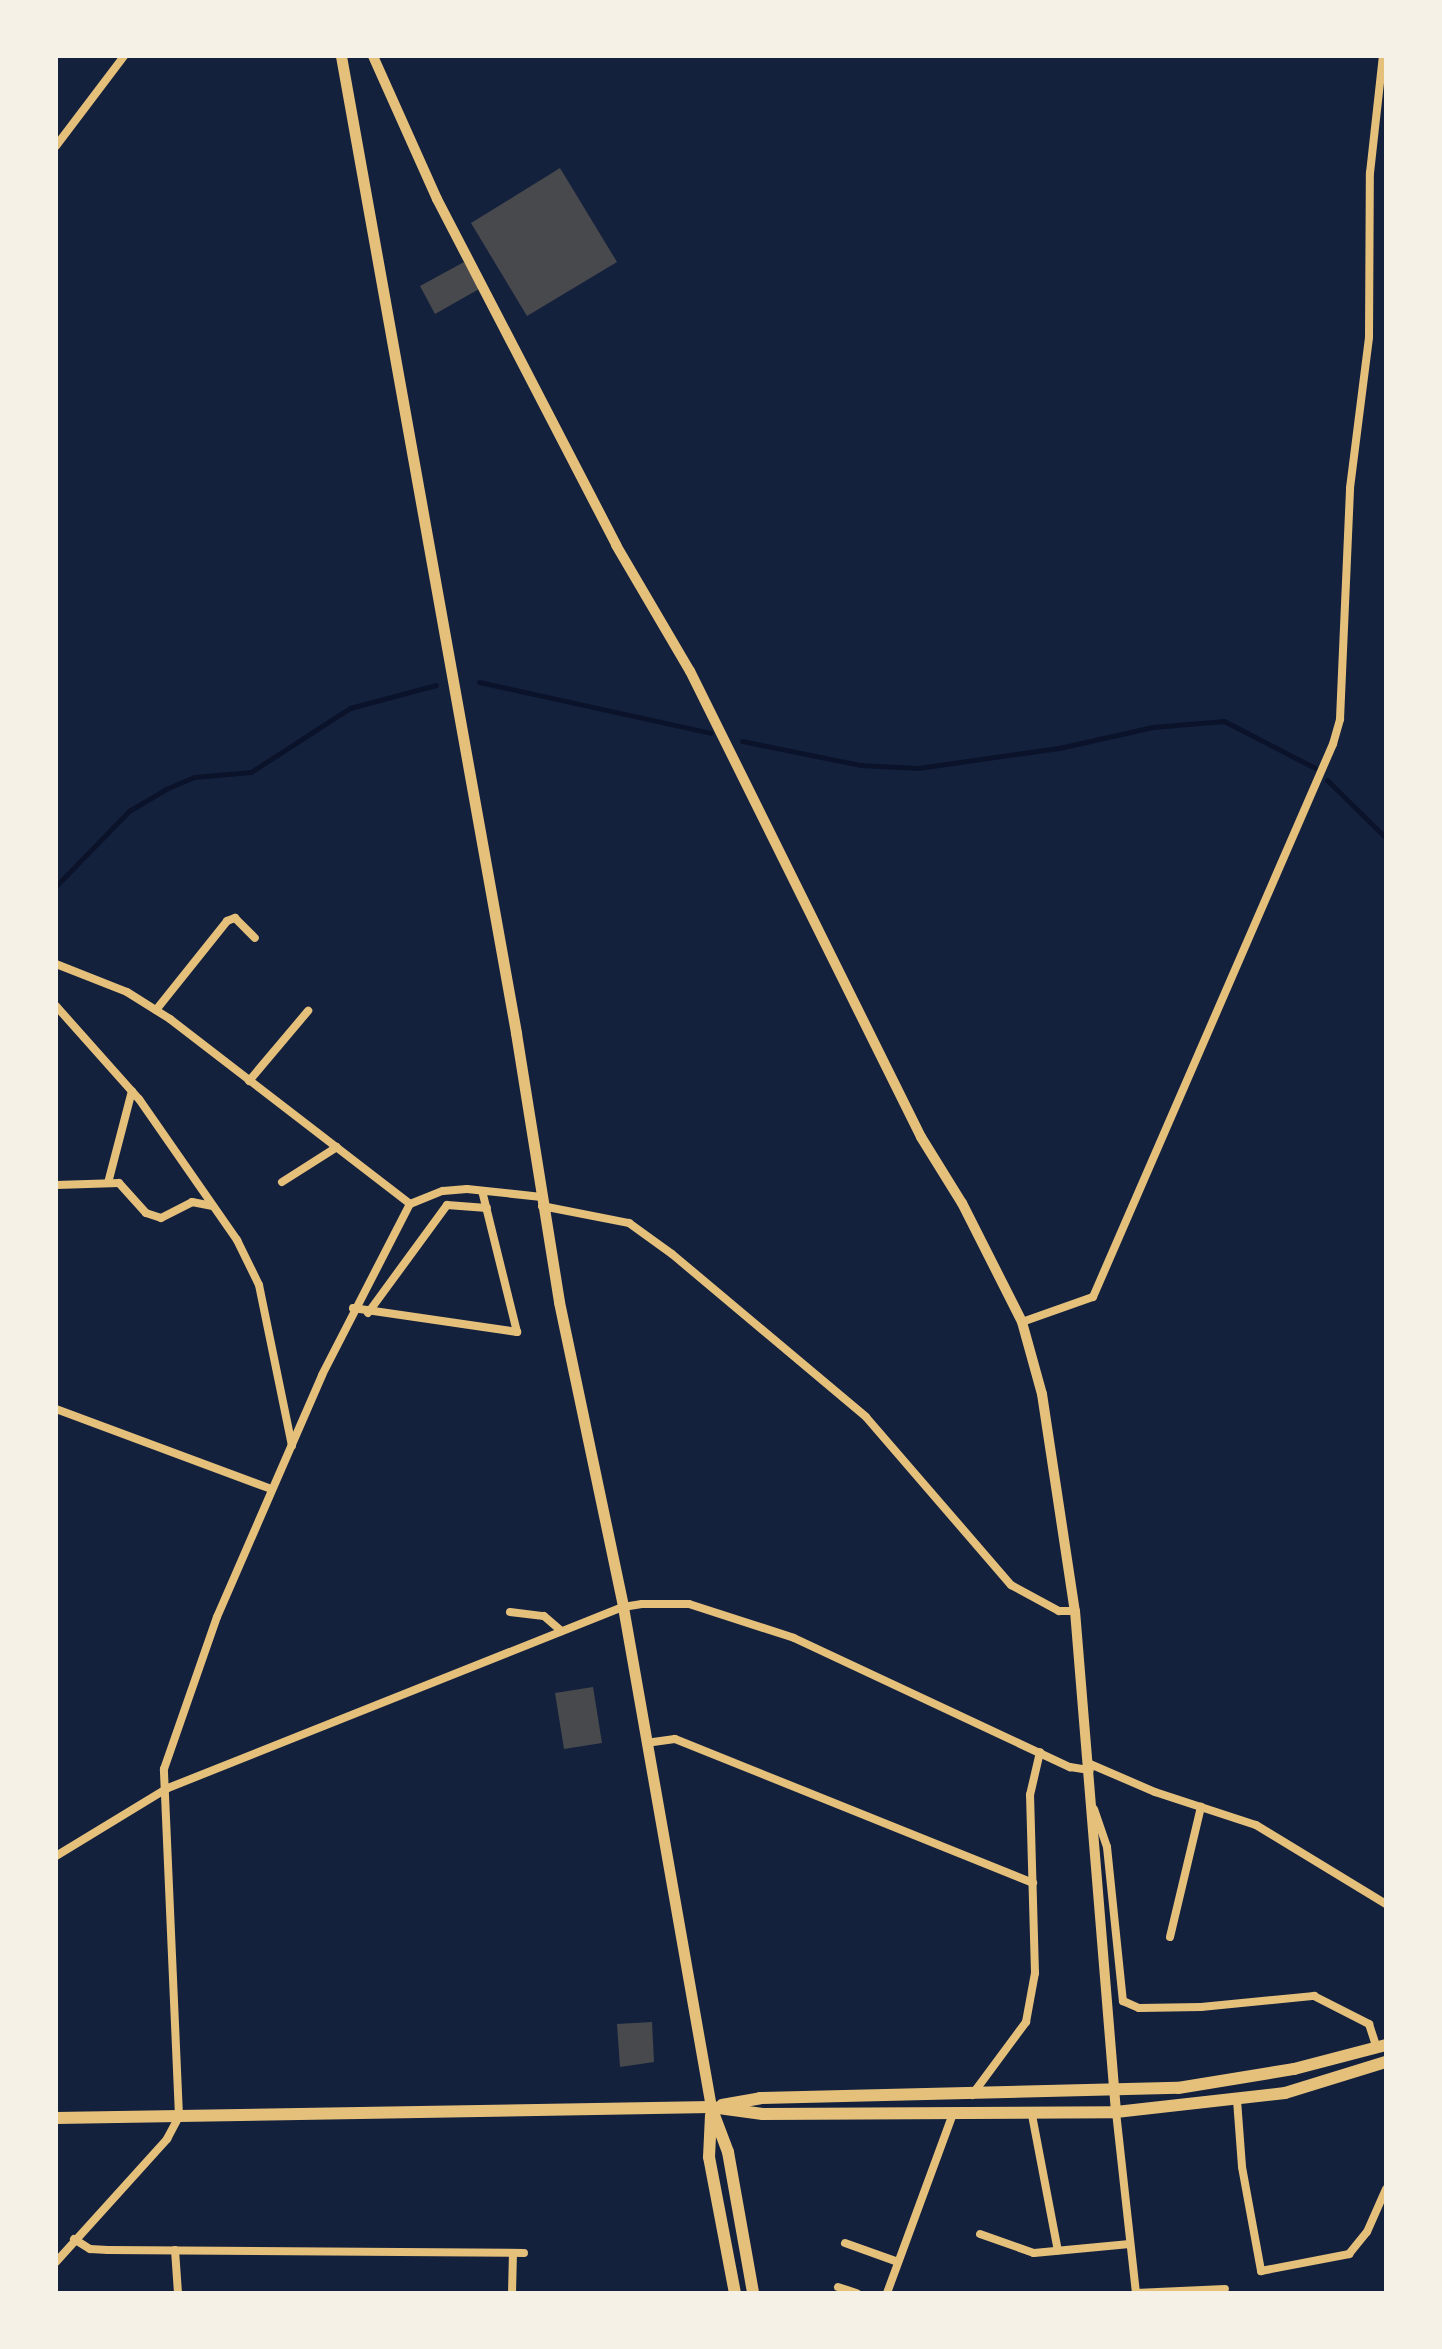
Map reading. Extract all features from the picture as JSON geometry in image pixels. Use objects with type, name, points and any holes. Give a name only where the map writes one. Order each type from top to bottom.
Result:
[{"type":"main road","points":[[341,56],[542,1202],[623,1607],[711,2107],[728,2152],[753,2293]]},
{"type":"main road","points":[[711,2107],[760,2098],[1115,2092],[1294,2069],[1382,2046]]},
{"type":"main road","points":[[56,2118],[711,2107],[763,2114],[1032,2115],[1116,2112],[1285,2093],[1386,2062]]},
{"type":"main road","points":[[711,2107],[709,2157],[735,2293]]},
{"type":"street","points":[[56,146],[124,56]]},
{"type":"street","points":[[373,56],[437,199],[616,545],[690,671],[921,1137],[962,1203],[1022,1322],[1042,1394],[1075,1611],[1116,2112],[1136,2293],[1225,2289]]},
{"type":"street","points":[[1022,1322],[1093,1297],[1333,744],[1340,719],[1350,488],[1369,337],[1370,173],[1383,56]]},
{"type":"street","points":[[156,1010],[227,921],[235,918],[255,938]]},
{"type":"street","points":[[56,964],[127,992],[156,1010],[410,1204]]},
{"type":"street","points":[[56,1006],[132,1091],[213,1206],[259,1285],[292,1446]]},
{"type":"street","points":[[249,1081],[308,1011]]},
{"type":"street","points":[[108,1183],[132,1091]]},
{"type":"street","points":[[282,1182],[337,1147]]},
{"type":"street","points":[[56,1185],[119,1183],[146,1213],[161,1218],[192,1202],[213,1206]]},
{"type":"street","points":[[56,2262],[167,2139],[179,2116],[168,1788],[164,1769],[210,1635],[271,1489],[353,1308],[410,1204],[443,1191],[482,1191],[629,1223],[672,1254],[866,1417],[1011,1585],[1059,1611],[1075,1611]]},
{"type":"street","points":[[353,1308],[368,1313],[517,1332],[482,1191]]},
{"type":"street","points":[[368,1313],[447,1205],[487,1208]]},
{"type":"street","points":[[56,1409],[271,1489]]},
{"type":"street","points":[[56,1856],[168,1788],[623,1607],[661,1602],[722,1612],[836,1654],[1070,1767],[1090,1767],[1256,1825],[1386,1904]]},
{"type":"street","points":[[510,1612],[544,1616],[561,1631]]},
{"type":"street","points":[[646,1743],[675,1739],[1033,1883]]},
{"type":"street","points":[[972,2095],[1026,2022],[1035,1973],[1030,1795],[1040,1752]]},
{"type":"street","points":[[1093,1805],[1107,1847],[1123,2001],[1139,2008],[1201,2007],[1314,1996],[1369,2024],[1382,2046]]},
{"type":"street","points":[[1170,1937],[1201,1807]]},
{"type":"street","points":[[1237,2100],[1242,2167],[1261,2271],[1349,2254],[1367,2232],[1386,2189]]},
{"type":"street","points":[[887,2293],[953,2114]]},
{"type":"street","points":[[1032,2115],[1058,2251]]},
{"type":"street","points":[[980,2234],[1034,2253],[1130,2244]]},
{"type":"street","points":[[74,2239],[90,2249],[524,2253]]},
{"type":"street","points":[[845,2243],[898,2262]]},
{"type":"street","points":[[175,2250],[178,2293]]},
{"type":"street","points":[[512,2293],[513,2253]]},
{"type":"street","points":[[838,2287],[857,2293]]},
{"type":"building","points":[[560,168],[617,262],[527,316],[471,223]]},
{"type":"building","points":[[464,262],[479,289],[435,314],[420,286]]},
{"type":"building","points":[[593,1687],[602,1743],[564,1749],[555,1693]]},
{"type":"building","points":[[652,2022],[654,2062],[620,2067],[617,2024]]},
{"type":"waterway","points":[[479,682],[710,733]]},
{"type":"waterway","points":[[56,886],[129,811],[166,789],[194,777],[251,772],[350,708],[436,685]]},
{"type":"waterway","points":[[742,741],[860,765],[918,768],[1059,748],[1153,727],[1224,721],[1315,768]]},
{"type":"waterway","points":[[1327,780],[1386,838]]}]
